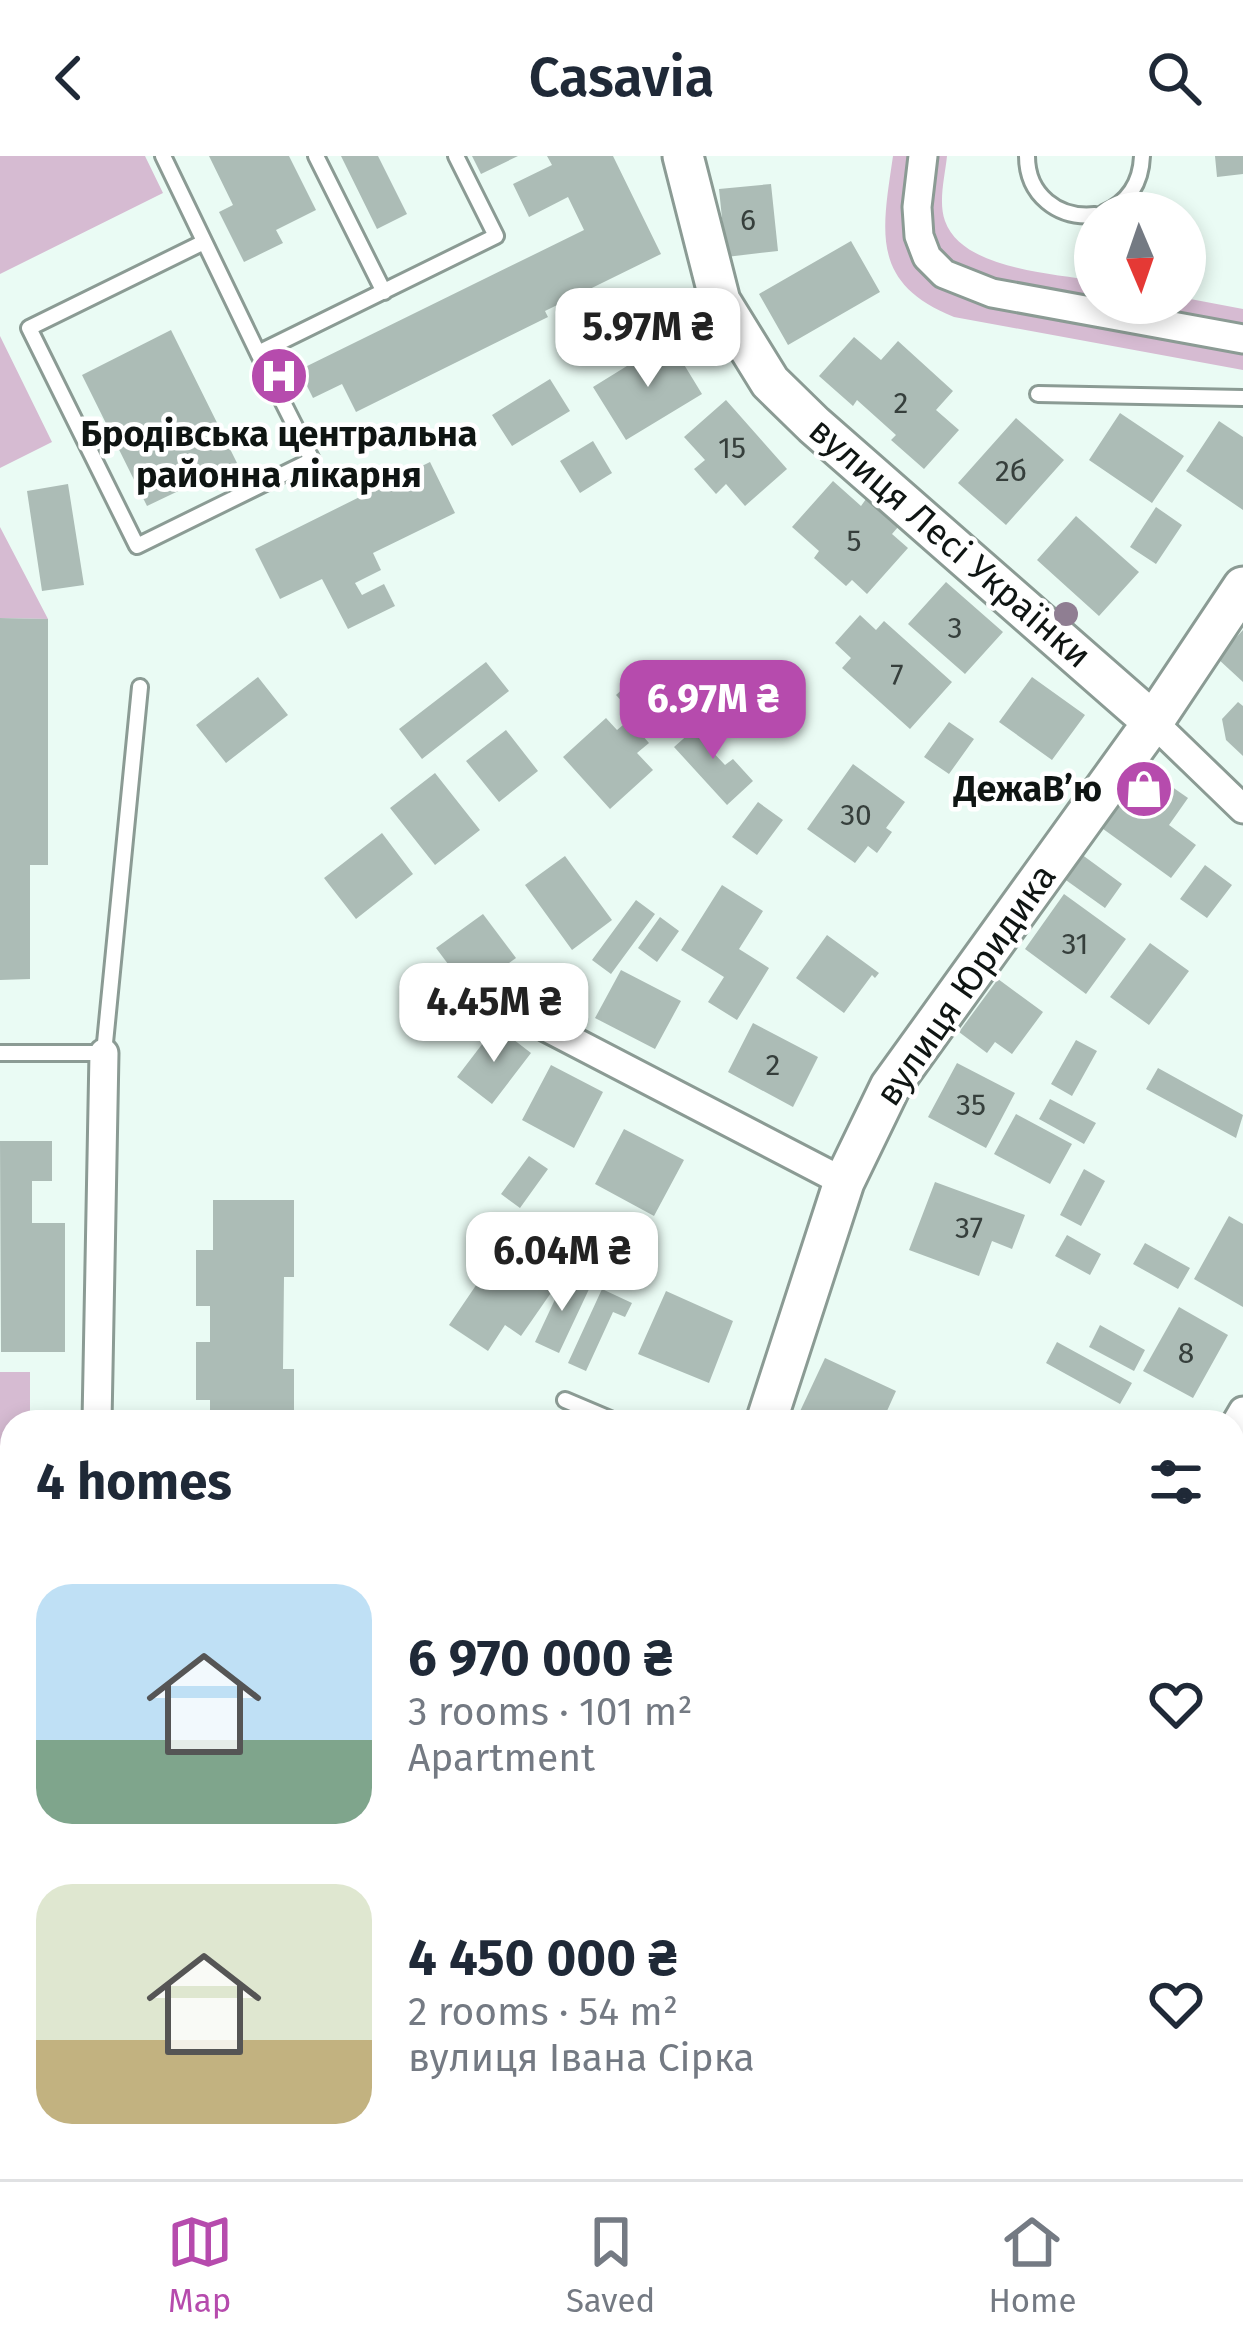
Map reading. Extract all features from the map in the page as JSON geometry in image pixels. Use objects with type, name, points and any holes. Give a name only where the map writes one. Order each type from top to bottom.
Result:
[{"type":"street","name":"вулиця Лесі Українки","points":[[683,156],[720,301],[770,382],[1153,722]]},
{"type":"street","points":[[923,156],[916,207],[919,236],[927,257],[944,274],[992,293],[1243,339]]},
{"type":"street","name":"вулиця Юридика","points":[[770,1410],[844,1182],[890,1087],[1153,722],[1243,587]]},
{"type":"street","points":[[1153,722],[1243,809]]},
{"type":"street","points":[[546,1027],[844,1182]]},
{"type":"street","points":[[97,1410],[104,1053]]},
{"type":"lane","points":[[163,156],[312,460],[137,546],[29,328],[204,242]]},
{"type":"lane","points":[[316,156],[383,292]]},
{"type":"lane","points":[[259,353],[496,236],[456,156]]},
{"type":"lane","points":[[1028,156],[1034,186],[1046,202],[1062,212],[1074,213]]},
{"type":"lane","points":[[1132,192],[1142,156]]},
{"type":"lane","points":[[1038,394],[1243,398]]},
{"type":"lane","points":[[0,1053],[104,1053],[140,687]]},
{"type":"lane","points":[[565,1400],[589,1410]]},
{"type":"shaded area","points":[[0,156],[145,156],[163,193],[0,274]]},
{"type":"shaded area","points":[[893,156],[947,156],[943,214],[955,237],[969,250],[1010,266],[1074,278],[1074,324],[1206,324],[1206,302],[1243,309],[1243,370],[954,317],[907,288],[895,271],[885,231]]},
{"type":"shaded area","points":[[0,336],[52,442],[0,468]]},
{"type":"shaded area","points":[[0,527],[48,619],[0,618]]},
{"type":"shaded area","points":[[0,1372],[30,1372],[30,1410],[0,1410]]},
{"type":"building","points":[[209,156],[289,156],[316,210],[276,230],[283,243],[244,262],[219,212],[233,205]]},
{"type":"building","points":[[341,156],[378,156],[407,214],[377,229]]},
{"type":"building","points":[[472,156],[518,156],[481,174]]},
{"type":"building","points":[[547,156],[613,156],[661,254],[545,311],[548,317],[356,412],[342,384],[313,398],[299,370],[584,230],[568,197],[529,217],[513,184],[552,165]]},
{"type":"building","points":[[1215,156],[1243,156],[1243,174],[1217,177]]},
{"type":"building","points":[[771,184],[778,251],[726,257],[719,189]]},
{"type":"building","points":[[851,241],[880,292],[788,345],[759,294]]},
{"type":"building","points":[[171,330],[237,463],[147,506],[82,375]]},
{"type":"building","points":[[854,337],[881,360],[898,341],[953,391],[936,410],[959,430],[924,469],[857,400],[853,406],[819,376]]},
{"type":"building","points":[[669,340],[702,394],[626,440],[593,387]]},
{"type":"building","points":[[550,379],[570,411],[512,446],[492,415]]},
{"type":"building","points":[[726,400],[787,469],[745,506],[726,484],[716,494],[694,469],[705,460],[684,437]]},
{"type":"building","points":[[1120,413],[1184,456],[1152,503],[1089,460]]},
{"type":"building","points":[[1016,418],[1064,460],[1006,525],[958,483]]},
{"type":"building","points":[[1219,421],[1243,437],[1243,510],[1186,471]]},
{"type":"building","points":[[593,441],[612,473],[580,493],[560,461]]},
{"type":"building","points":[[430,462],[455,513],[373,553],[381,570],[355,583],[362,595],[384,584],[395,606],[348,629],[322,579],[280,599],[255,549]]},
{"type":"building","points":[[833,481],[861,506],[866,499],[898,527],[892,534],[908,548],[867,594],[852,580],[846,586],[814,558],[819,551],[792,527]]},
{"type":"building","points":[[68,484],[84,585],[42,591],[27,491]]},
{"type":"building","points":[[1156,507],[1182,525],[1156,564],[1130,547]]},
{"type":"building","points":[[1076,516],[1139,572],[1099,616],[1037,560]]},
{"type":"building","points":[[946,582],[1003,632],[965,674],[908,624]]},
{"type":"building","points":[[860,615],[876,630],[884,621],[952,682],[910,729],[842,668],[851,658],[835,643]]},
{"type":"building","points":[[0,618],[48,619],[48,865],[30,865],[30,979],[0,980]]},
{"type":"building","points":[[1243,630],[1243,682],[1217,658]]},
{"type":"building","points":[[486,662],[509,691],[422,759],[399,729]]},
{"type":"building","points":[[258,677],[288,715],[226,763],[196,725]]},
{"type":"building","points":[[1032,677],[1085,715],[1052,760],[999,722]]},
{"type":"building","points":[[635,678],[666,712],[647,729],[616,695]]},
{"type":"building","points":[[1238,702],[1243,706],[1243,756],[1226,740],[1222,719]]},
{"type":"building","points":[[708,717],[724,734],[709,748],[725,765],[733,759],[753,781],[727,805],[674,747]]},
{"type":"building","points":[[606,718],[617,730],[629,720],[649,743],[637,753],[653,770],[610,809],[563,757]]},
{"type":"building","points":[[949,722],[974,739],[949,774],[924,757]]},
{"type":"building","points":[[506,730],[538,771],[499,802],[466,761]]},
{"type":"building","points":[[853,764],[905,802],[886,828],[892,832],[877,853],[868,846],[855,863],[807,829]]},
{"type":"building","points":[[1142,766],[1188,798],[1169,825],[1196,845],[1171,878],[1099,826]]},
{"type":"building","points":[[435,773],[480,830],[435,865],[390,808]]},
{"type":"building","points":[[758,802],[783,820],[757,855],[732,837]]},
{"type":"building","points":[[382,833],[413,874],[356,919],[324,878]]},
{"type":"building","points":[[1081,854],[1122,884],[1105,908],[1063,878]]},
{"type":"building","points":[[565,856],[612,920],[572,950],[525,885]]},
{"type":"building","points":[[1205,865],[1232,885],[1207,918],[1180,899]]},
{"type":"building","points":[[722,885],[763,911],[739,949],[769,968],[737,1020],[708,1002],[724,977],[681,950]]},
{"type":"building","points":[[1064,894],[1126,939],[1086,994],[1025,949]]},
{"type":"building","points":[[636,900],[655,914],[611,974],[592,960]]},
{"type":"building","points":[[483,914],[516,958],[469,992],[436,948]]},
{"type":"building","points":[[660,917],[679,931],[657,962],[638,948]]},
{"type":"building","points":[[827,935],[879,973],[875,978],[872,975],[844,1013],[796,978]]},
{"type":"building","points":[[1150,943],[1189,971],[1149,1025],[1110,997]]},
{"type":"building","points":[[621,970],[681,1001],[655,1049],[595,1018]]},
{"type":"building","points":[[998,979],[1043,1012],[1012,1054],[995,1042],[987,1053],[959,1032]]},
{"type":"building","points":[[753,1023],[818,1057],[793,1107],[728,1072]]},
{"type":"building","points":[[496,1026],[531,1053],[492,1104],[457,1077]]},
{"type":"building","points":[[1076,1040],[1097,1051],[1072,1096],[1051,1084]]},
{"type":"building","points":[[957,1063],[1015,1093],[986,1148],[928,1117]]},
{"type":"building","points":[[551,1065],[603,1092],[574,1148],[522,1120]]},
{"type":"building","points":[[1158,1068],[1243,1115],[1236,1138],[1146,1089]]},
{"type":"building","points":[[1050,1099],[1096,1123],[1084,1144],[1039,1119]]},
{"type":"building","points":[[1016,1114],[1072,1144],[1050,1184],[994,1154]]},
{"type":"building","points":[[624,1129],[684,1160],[654,1216],[595,1184]]},
{"type":"building","points":[[0,1141],[52,1141],[52,1181],[32,1181],[32,1223],[65,1223],[65,1352],[1,1352]]},
{"type":"building","points":[[529,1156],[548,1169],[520,1208],[501,1194]]},
{"type":"building","points":[[1084,1169],[1105,1181],[1081,1226],[1060,1215]]},
{"type":"building","points":[[935,1182],[1025,1215],[1012,1249],[992,1241],[979,1276],[909,1250]]},
{"type":"building","points":[[213,1200],[294,1200],[294,1277],[284,1277],[283,1369],[294,1369],[294,1410],[210,1410],[210,1400],[196,1400],[196,1342],[210,1342],[210,1306],[196,1306],[196,1250],[213,1250]]},
{"type":"building","points":[[1229,1216],[1243,1224],[1243,1307],[1194,1279]]},
{"type":"building","points":[[589,1222],[641,1254],[625,1280],[573,1248]]},
{"type":"building","points":[[1067,1235],[1101,1254],[1090,1275],[1055,1256]]},
{"type":"building","points":[[1145,1243],[1190,1268],[1178,1289],[1133,1264]]},
{"type":"building","points":[[500,1250],[555,1287],[521,1336],[505,1325],[488,1351],[449,1325]]},
{"type":"building","points":[[566,1276],[590,1287],[559,1353],[535,1342]]},
{"type":"building","points":[[602,1289],[632,1303],[625,1317],[613,1312],[586,1371],[568,1363]]},
{"type":"building","points":[[666,1291],[733,1321],[709,1383],[638,1354]]},
{"type":"building","points":[[1179,1307],[1228,1335],[1193,1398],[1143,1371]]},
{"type":"building","points":[[1100,1325],[1145,1350],[1134,1371],[1089,1347]]},
{"type":"building","points":[[1057,1342],[1132,1383],[1120,1404],[1046,1363]]},
{"type":"building","points":[[825,1358],[896,1391],[887,1410],[801,1410]]},
{"type":"place","name":"Бродівська центральна районна лікарня","points":[[279,376]]},
{"type":"place","name":"ДежаВ’ю","points":[[1144,789]]}]
